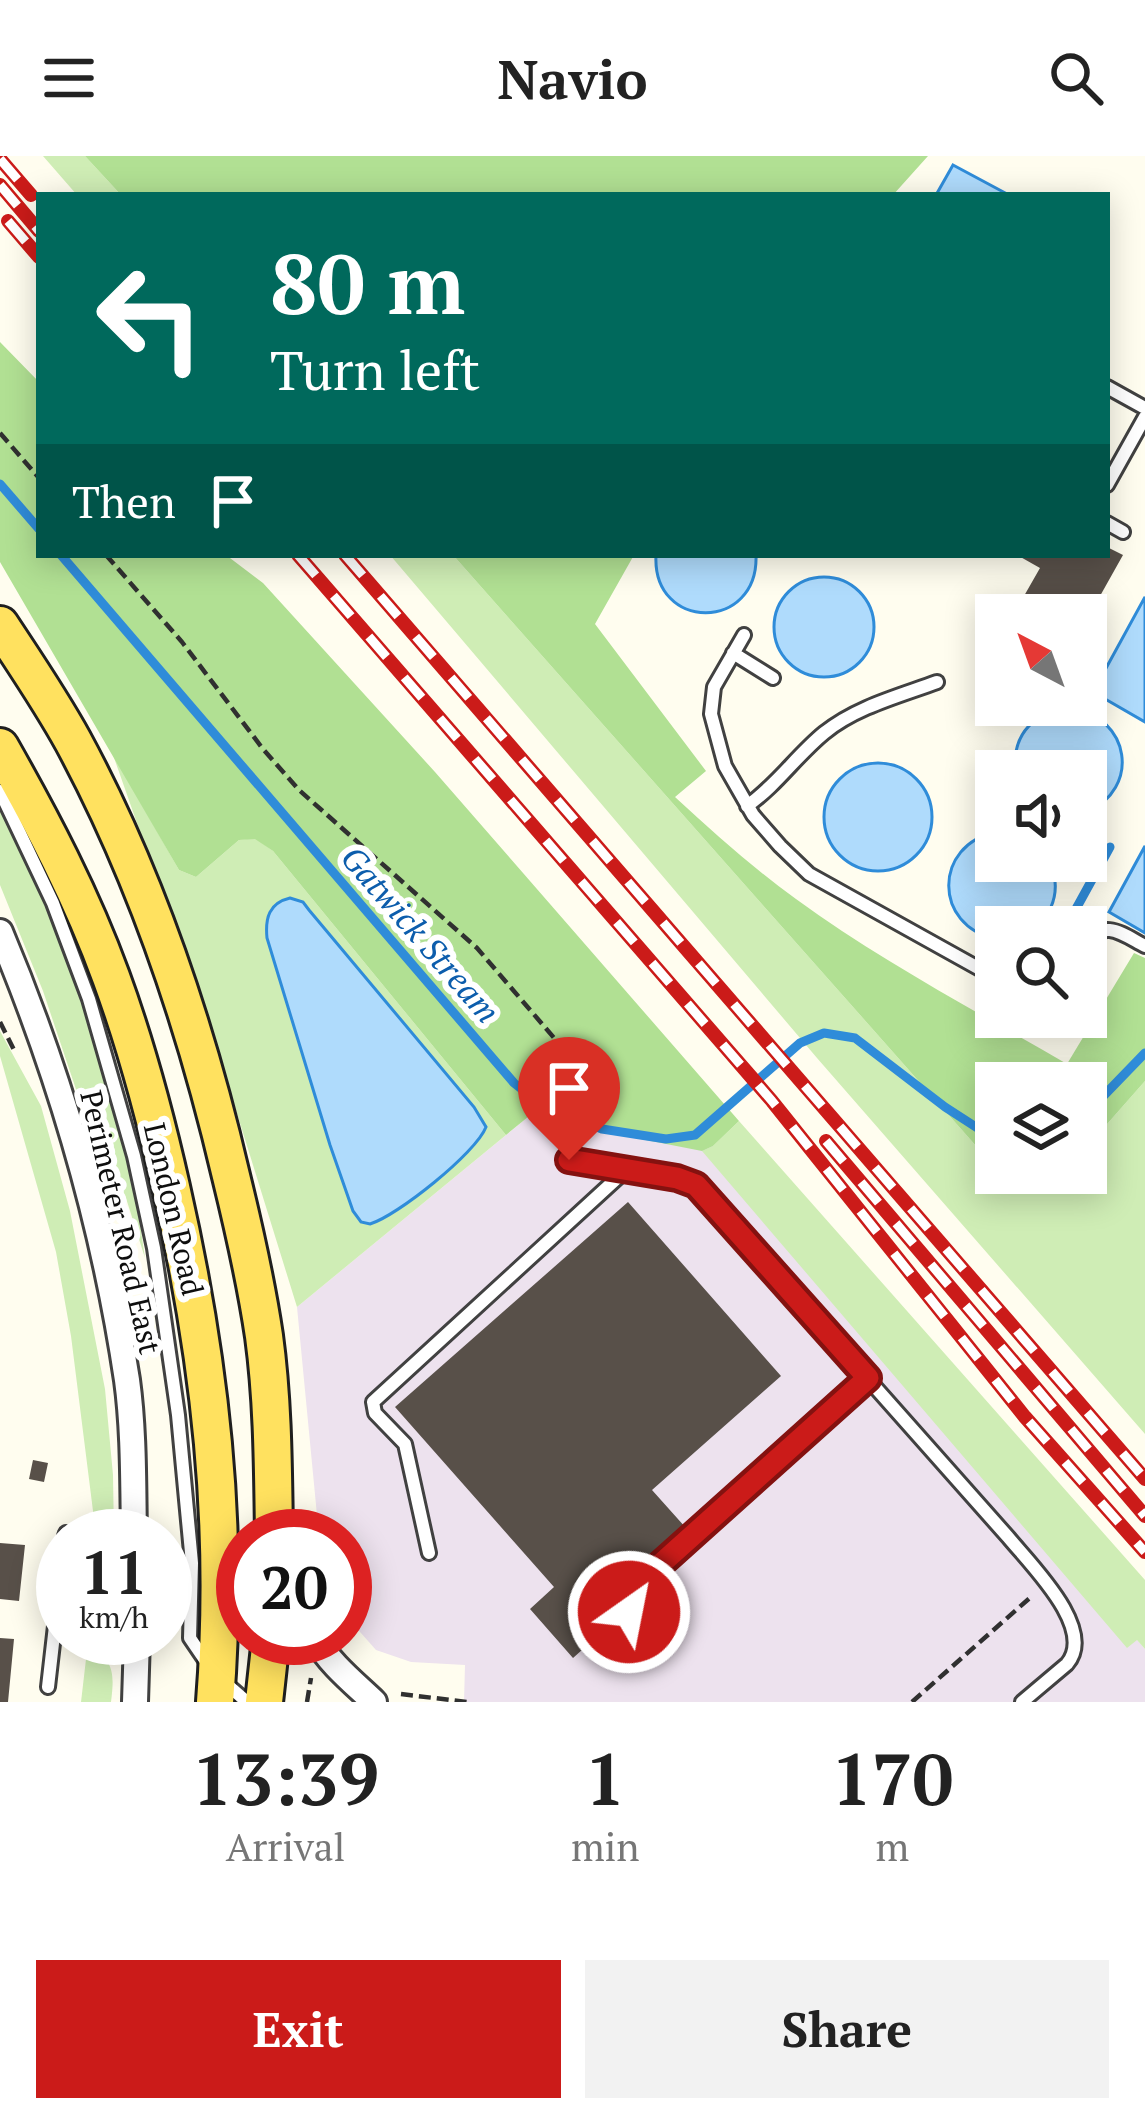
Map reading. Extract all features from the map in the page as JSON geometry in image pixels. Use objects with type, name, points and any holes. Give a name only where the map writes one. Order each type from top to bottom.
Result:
[{"type":"main road","name":"London Road","points":[[0,625],[72,739],[98,791],[147,902],[200,1056],[242,1219],[265,1339],[274,1509]]},
{"type":"main road","name":"London Road","points":[[0,747],[53,845],[103,956],[159,1136],[193,1291],[211,1409],[221,1570],[216,1689]]},
{"type":"main road","points":[[264,1702],[268,1665]]},
{"type":"street","name":"Perimeter Road East","points":[[0,932],[59,1086],[98,1230],[127,1382],[133,1509]]},
{"type":"street","points":[[135,1702],[136,1665]]},
{"type":"street","points":[[337,1665],[374,1702]]},
{"type":"lane","points":[[1110,389],[1145,407]]},
{"type":"lane","points":[[1110,480],[1145,417]]},
{"type":"lane","points":[[1110,526],[1123,532]]},
{"type":"lane","points":[[743,635],[714,687],[711,714],[725,766],[747,806],[809,874],[975,966]]},
{"type":"lane","points":[[733,653],[773,678]]},
{"type":"lane","points":[[747,806],[834,726],[937,682]]},
{"type":"lane","points":[[0,791],[52,903],[89,999],[134,1156],[154,1248],[178,1415],[192,1563],[190,1638],[216,1689],[248,1702]]},
{"type":"lane","points":[[1107,930],[1145,946]]},
{"type":"lane","points":[[569,1160],[696,1185],[1058,1598],[1075,1633],[1074,1657],[1022,1702]]},
{"type":"lane","points":[[429,1553],[405,1444],[375,1413],[373,1402],[626,1170]]},
{"type":"lane","points":[[640,1629],[629,1612],[634,1588],[868,1378]]},
{"type":"lane","points":[[49,1687],[52,1665]]},
{"type":"path","points":[[0,433],[36,475]]},
{"type":"path","points":[[109,558],[299,790],[477,948],[579,1067],[580,1100],[573,1138]]},
{"type":"shaded area","points":[[528,1117],[713,1146],[1145,1649],[1145,1702],[464,1702],[465,1665],[411,1662],[372,1645],[372,1509],[316,1509],[297,1307]]},
{"type":"green space","points":[[43,156],[85,156],[118,192],[74,192]]},
{"type":"green space","points":[[85,156],[928,156],[896,192],[118,192]]},
{"type":"green space","points":[[0,342],[36,379],[36,558],[230,558],[263,583],[739,1121],[702,1151],[528,1117],[506,1135],[273,851],[255,839],[239,840],[196,877],[179,870],[0,562]]},
{"type":"green space","points":[[393,558],[456,558],[975,1145],[975,1194],[1107,1194],[1107,1124],[1145,1081],[1145,1434],[817,1058]]},
{"type":"green space","points":[[456,558],[632,558],[595,624],[706,771],[675,797],[749,863],[828,922],[975,1011],[975,1038],[1022,1038],[1064,1062],[975,1062],[975,1145]]},
{"type":"green space","points":[[112,752],[179,870],[196,877],[239,840],[255,838],[273,851],[506,1135],[297,1307],[222,1065]]},
{"type":"green space","points":[[0,802],[49,911],[90,1024],[123,1140],[145,1258],[125,1195],[93,1140],[43,991],[0,885]]},
{"type":"green space","points":[[1134,953],[1145,958],[1145,1081],[1107,1124],[1107,1062],[1068,1062],[1083,1038],[1107,1038],[1107,998]]},
{"type":"green space","points":[[0,1031],[41,1106],[70,1211],[105,1389],[114,1509],[93,1509],[56,1252],[0,1056]]},
{"type":"green space","points":[[739,1121],[1145,1580],[1145,1649],[1137,1640],[1127,1648],[702,1151]]},
{"type":"green space","points":[[85,1665],[108,1665],[111,1702],[81,1702]]},
{"type":"water","points":[[953,165],[1003,192],[938,192]]},
{"type":"water","points":[[656,558],[756,558],[752,580],[741,598],[725,609],[706,613],[687,609],[670,598],[659,580]]},
{"type":"water","points":[[824,577],[843,580],[860,591],[871,608],[871,646],[860,663],[843,674],[824,677],[805,674],[788,663],[777,646],[774,627],[777,608],[788,591],[805,580]]},
{"type":"water","points":[[1145,597],[1145,722],[1107,700],[1107,666]]},
{"type":"water","points":[[1029,726],[1107,726],[1122,754],[1116,787],[1107,798],[1107,750],[1017,750]]},
{"type":"water","points":[[878,763],[899,767],[916,779],[928,796],[932,817],[928,838],[916,855],[899,867],[878,871],[857,867],[840,855],[828,838],[824,817],[828,796],[840,779],[857,767]]},
{"type":"water","points":[[975,840],[975,882],[1055,882],[1051,906],[975,906],[975,931],[952,903],[952,868]]},
{"type":"water","points":[[1145,846],[1145,933],[1109,912]]},
{"type":"water","points":[[290,898],[303,902],[486,1127],[434,1182],[370,1224],[361,1222],[353,1211],[267,938],[270,912]]},
{"type":"building","points":[[1110,548],[1123,555],[1101,594],[1025,594],[1040,568],[1022,558],[1110,558]]},
{"type":"building","points":[[628,1202],[781,1376],[652,1490],[686,1528],[596,1607],[611,1624],[573,1658],[530,1609],[554,1587],[395,1407]]},
{"type":"building","points":[[33,1460],[48,1463],[44,1482],[29,1479]]},
{"type":"building","points":[[0,1543],[25,1545],[19,1601],[0,1599]]},
{"type":"building","points":[[0,1638],[14,1639],[8,1702],[0,1702]]},
{"type":"waterway","name":"Gatwick Stream","points":[[0,484],[36,526]]},
{"type":"waterway","name":"Gatwick Stream","points":[[64,558],[514,1083],[542,1105],[602,1129],[666,1139],[695,1135],[800,1043],[824,1033],[855,1038],[975,1126]]},
{"type":"waterway","points":[[1078,906],[1110,847]]},
{"type":"waterway","name":"Gatwick Stream","points":[[1107,1092],[1145,1053]]},
{"type":"railway","points":[[0,159],[31,195]]},
{"type":"railway","points":[[0,185],[36,227]]},
{"type":"railway","points":[[8,221],[36,254]]},
{"type":"railway","points":[[301,558],[772,1101],[1025,1417],[1145,1552]]},
{"type":"railway","points":[[348,558],[1145,1479]]},
{"type":"railway","points":[[826,1141],[1145,1516]]},
{"type":"route","points":[[569,1160],[696,1185],[868,1378],[634,1588],[629,1612]]}]
